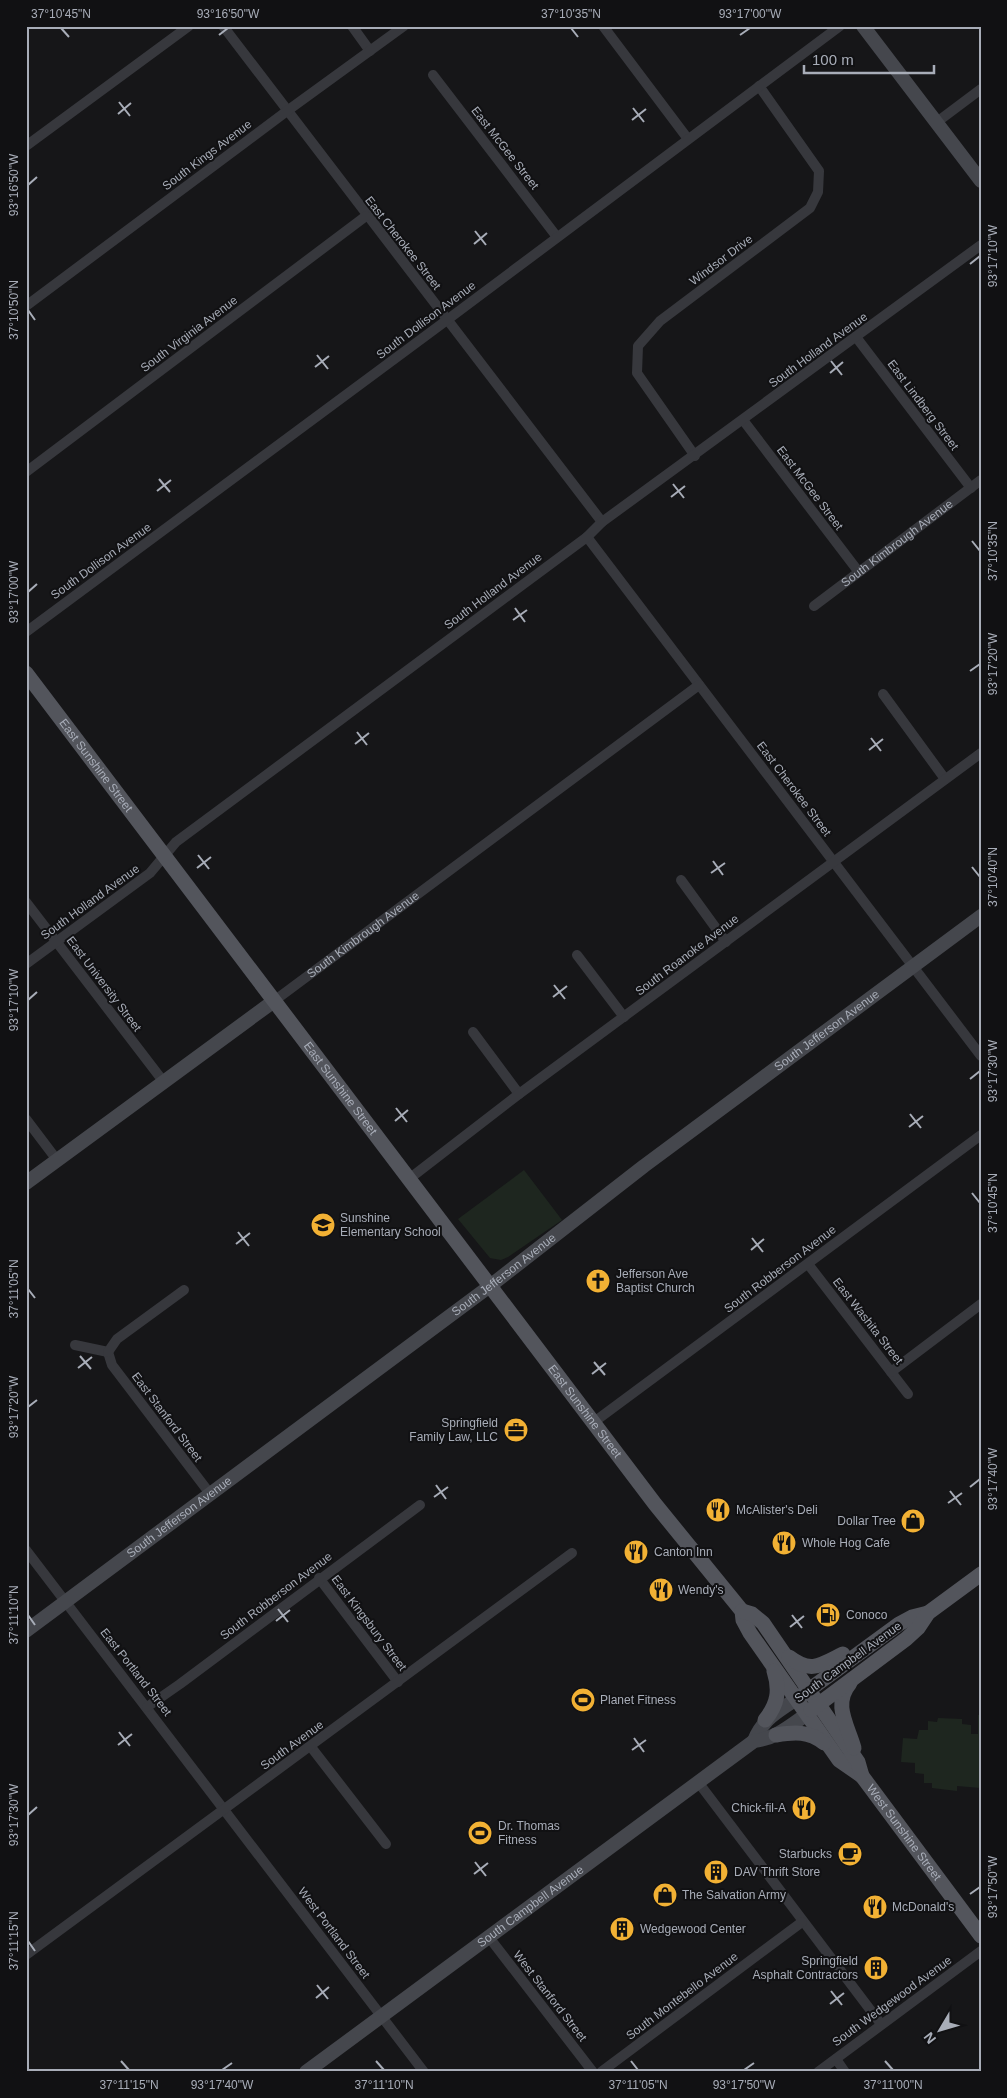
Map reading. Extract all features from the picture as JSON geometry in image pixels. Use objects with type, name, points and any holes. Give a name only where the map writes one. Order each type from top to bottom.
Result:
[{"type":"main road","points":[[864,26],[981,180]]},
{"type":"main road","name":"East Sunshine Street","points":[[26,673],[655,1504]]},
{"type":"main road","name":"South Jefferson Avenue","points":[[26,1631],[211,1495],[490,1286],[652,1160],[981,916]]},
{"type":"main road","name":"South Kimbrough Avenue","points":[[26,1183],[274,1001]]},
{"type":"main road","name":"West Sunshine Street","points":[[655,1504],[742,1611],[750,1633],[831,1748],[847,1767],[860,1769]]},
{"type":"main road","name":"South Campbell Avenue","points":[[306,2072],[754,1741],[767,1740],[807,1714],[918,1628],[928,1613],[981,1574]]},
{"type":"main road","name":"West Sunshine Street","points":[[742,1611],[752,1614],[763,1623],[860,1769],[981,1936]]},
{"type":"main road","name":"South Campbell Avenue","points":[[754,1741],[758,1729],[766,1720],[866,1646],[912,1617],[928,1613]]},
{"type":"main road","points":[[784,1653],[797,1663],[812,1667],[821,1666],[846,1652],[866,1646]]},
{"type":"main road","points":[[766,1720],[775,1706],[777,1697],[776,1679],[771,1663]]},
{"type":"main road","points":[[856,1677],[844,1691],[841,1706],[860,1769]]},
{"type":"main road","points":[[776,1735],[803,1732],[814,1735],[831,1748]]},
{"type":"street","points":[[26,146],[188,26]]},
{"type":"street","name":"East Cherokee Street","points":[[223,26],[366,216],[602,522]]},
{"type":"street","points":[[352,26],[370,51]]},
{"type":"street","name":"South Kings Avenue","points":[[26,306],[404,26]]},
{"type":"street","points":[[602,26],[688,139]]},
{"type":"street","name":"South Dollison Avenue","points":[[26,632],[840,26]]},
{"type":"street","name":"East McGee Street","points":[[433,75],[557,237]]},
{"type":"street","name":"Windsor Drive","points":[[695,456],[637,373],[638,346],[660,321],[810,208],[818,192],[820,171],[758,86]]},
{"type":"street","points":[[937,122],[981,89]]},
{"type":"street","name":"South Virginia Avenue","points":[[26,472],[366,216]]},
{"type":"street","name":"South Holland Avenue","points":[[26,964],[150,873],[176,842],[587,537],[602,522],[695,456],[981,245]]},
{"type":"street","name":"East Lindberg Street","points":[[856,338],[970,488]]},
{"type":"street","name":"East McGee Street","points":[[743,420],[858,572]]},
{"type":"street","name":"South Kimbrough Avenue","points":[[814,606],[981,480]]},
{"type":"street","name":"East Cherokee Street","points":[[587,537],[981,1056]]},
{"type":"street","name":"South Kimbrough Avenue","points":[[274,1001],[699,685]]},
{"type":"street","points":[[883,694],[945,779]]},
{"type":"street","name":"South Roanoke Avenue","points":[[409,1179],[519,1094],[981,753]]},
{"type":"street","points":[[681,880],[726,942]]},
{"type":"street","name":"East University Street","points":[[26,902],[163,1081]]},
{"type":"street","points":[[577,955],[624,1017]]},
{"type":"street","points":[[473,1032],[519,1094]]},
{"type":"street","points":[[26,1120],[57,1160]]},
{"type":"street","name":"South Robberson Avenue","points":[[594,1422],[981,1135]]},
{"type":"street","name":"East Washita Street","points":[[808,1264],[908,1394]]},
{"type":"street","points":[[75,1345],[108,1352],[117,1339],[184,1290]]},
{"type":"street","points":[[891,1372],[981,1304]]},
{"type":"street","name":"East Stanford Street","points":[[108,1352],[112,1365],[211,1495]]},
{"type":"street","name":"South Robberson Avenue","points":[[147,1706],[180,1684],[420,1504]]},
{"type":"street","name":"East Portland Street","points":[[26,1550],[225,1809]]},
{"type":"street","name":"South Avenue","points":[[26,1955],[572,1553]]},
{"type":"street","name":"East Kingsbury Street","points":[[320,1578],[398,1682]]},
{"type":"street","points":[[311,1747],[386,1844]]},
{"type":"street","points":[[698,1782],[880,2024]]},
{"type":"street","name":"West Portland Street","points":[[225,1809],[424,2072]]},
{"type":"street","name":"South Montebello Avenue","points":[[601,2072],[802,1922]]},
{"type":"street","name":"West Stanford Street","points":[[488,1936],[593,2072]]},
{"type":"street","name":"South Wedgewood Avenue","points":[[818,2072],[880,2024],[981,1952]]},
{"type":"street","points":[[836,2059],[845,2072]]},
{"type":"shaded area","points":[[524,1170],[562,1220],[508,1257],[501,1260],[490,1258],[458,1219]]},
{"type":"shaded area","points":[[978,1715],[981,1715],[981,1788],[957,1786],[957,1791],[932,1788],[932,1783],[924,1783],[924,1774],[915,1773],[915,1763],[901,1762],[903,1738],[917,1739],[919,1730],[928,1730],[928,1721],[937,1722],[938,1718],[962,1719],[962,1724],[971,1725],[971,1734],[978,1734]]},
{"type":"place","name":"Sunshine Elementary School","points":[[323,1225]]},
{"type":"place","name":"Jefferson Ave Baptist Church","points":[[598,1281]]},
{"type":"place","name":"Springfield Family Law, LLC","points":[[516,1430]]},
{"type":"place","name":"McAlister's Deli","points":[[718,1510]]},
{"type":"place","name":"Dollar Tree","points":[[913,1521]]},
{"type":"place","name":"Whole Hog Cafe","points":[[784,1543]]},
{"type":"place","name":"Canton Inn","points":[[636,1552]]},
{"type":"place","name":"Wendy's","points":[[661,1590]]},
{"type":"place","name":"Conoco","points":[[828,1615]]},
{"type":"place","name":"Planet Fitness","points":[[583,1700]]},
{"type":"place","name":"Chick-fil-A","points":[[804,1808]]},
{"type":"place","name":"Dr. Thomas Fitness","points":[[480,1833]]},
{"type":"place","name":"Starbucks","points":[[850,1854]]},
{"type":"place","name":"DAV Thrift Store","points":[[716,1872]]},
{"type":"place","name":"The Salvation Army","points":[[665,1895]]},
{"type":"place","name":"McDonald's","points":[[875,1907]]},
{"type":"place","name":"Wedgewood Center","points":[[622,1929]]},
{"type":"place","name":"Springfield Asphalt Contractors","points":[[876,1968]]}]
